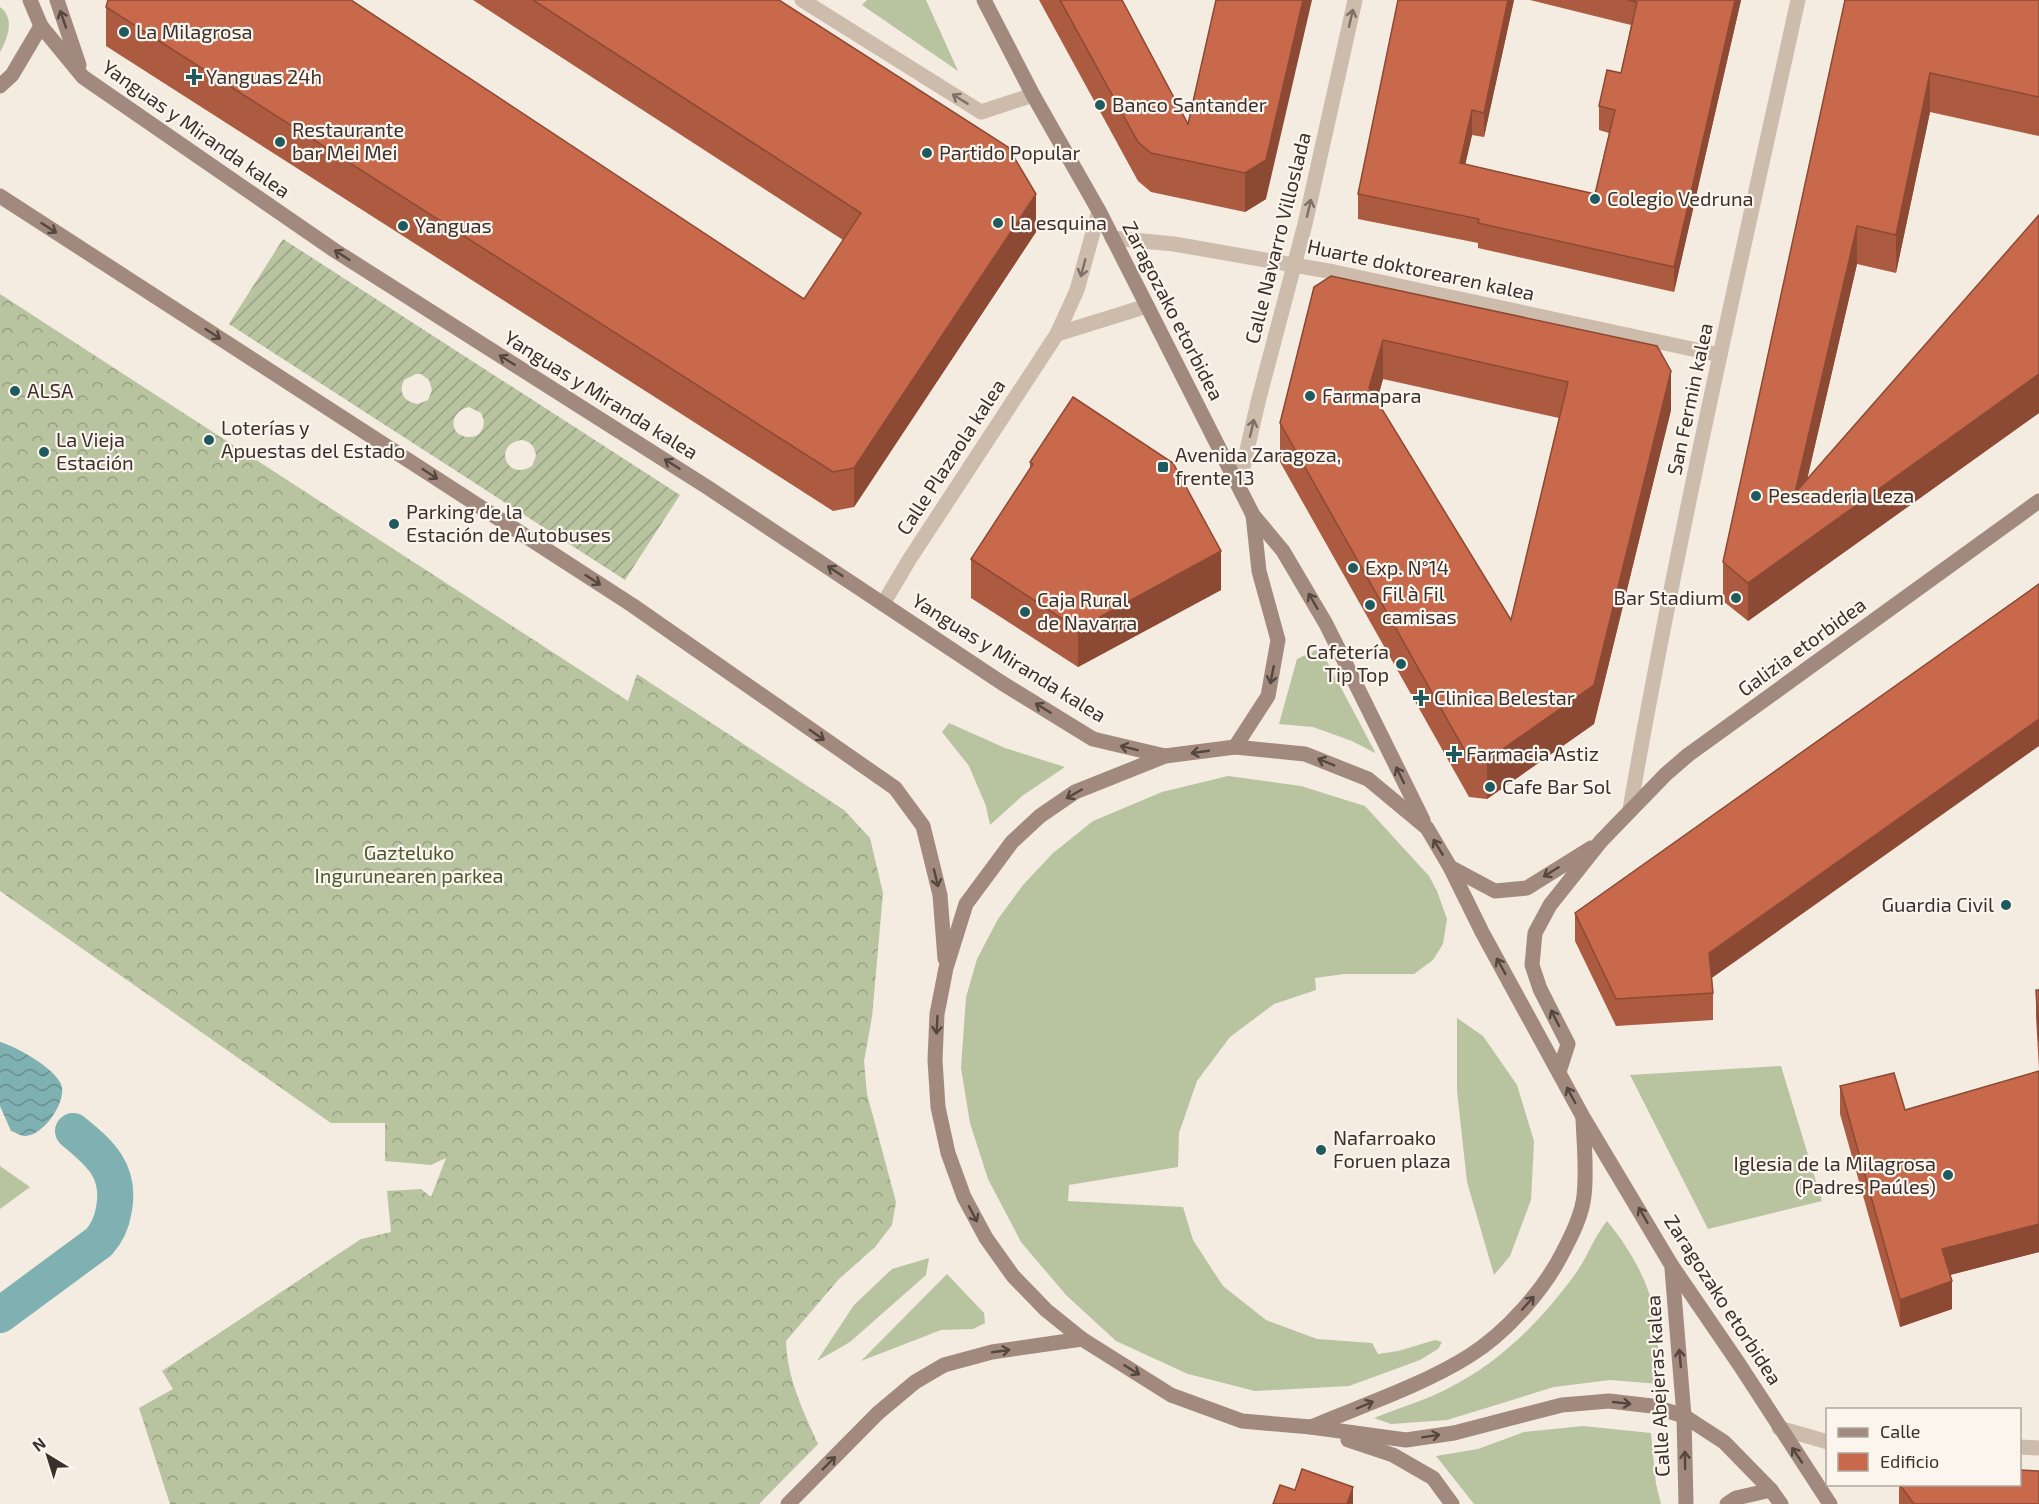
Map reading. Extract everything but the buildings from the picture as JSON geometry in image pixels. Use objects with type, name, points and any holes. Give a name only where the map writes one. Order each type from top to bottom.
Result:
[{"type":"street","name":"Yanguas y Miranda kalea","points":[[30,0],[41,26],[83,77],[334,250],[707,487],[1002,682],[1093,739],[1165,756]]},
{"type":"street","points":[[57,0],[83,77]]},
{"type":"street","points":[[802,0],[981,112],[1033,95]]},
{"type":"street","name":"Zaragozako etorbidea","points":[[984,0],[1033,95],[1099,212],[1253,515],[1283,551],[1326,624],[1427,828]]},
{"type":"street","name":"Calle Navarro Villoslada","points":[[1239,485],[1257,402],[1295,265],[1355,0]]},
{"type":"street","name":"San Fermin kalea","points":[[1630,809],[1648,705],[1720,355],[1798,0]]},
{"type":"street","points":[[0,86],[12,75],[41,26]]},
{"type":"street","points":[[0,196],[632,605],[895,788],[923,826],[940,896],[946,968]]},
{"type":"street","name":"Calle Plazaola kalea","points":[[883,604],[909,560],[1057,334],[1077,290],[1099,212]]},
{"type":"street","name":"Huarte doktorearen kalea","points":[[1112,238],[1174,244],[1295,265],[1720,355]]},
{"type":"street","points":[[1057,334],[1147,306]]},
{"type":"street","name":"Galizia etorbidea","points":[[1559,1072],[1568,1044],[1540,989],[1532,965],[1535,933],[1550,905],[1601,841],[1630,809],[1688,755],[2039,501]]},
{"type":"street","name":"Zaragozako etorbidea","points":[[1235,747],[1268,696],[1278,640],[1259,571],[1253,515]]},
{"type":"street","points":[[1311,1427],[1415,1383],[1470,1356],[1512,1322],[1537,1294],[1574,1231],[1584,1197],[1583,1118],[1427,828],[1368,779],[1305,754],[1235,747],[1165,756],[1075,792],[1040,816],[1012,842],[966,904],[946,968],[937,1014],[935,1060],[938,1107],[948,1153],[964,1197],[986,1238],[1013,1276],[1046,1310],[1082,1339],[1171,1395],[1242,1421],[1311,1427],[1406,1440],[1454,1433],[1562,1405],[1609,1401],[1652,1406],[1684,1416],[1724,1442],[1771,1490],[1781,1504]]},
{"type":"street","name":"Galizia etorbidea","points":[[1450,867],[1495,891],[1527,888],[1601,841]]},
{"type":"street","name":"Zaragozako etorbidea","points":[[1583,1118],[1672,1266],[1830,1504]]},
{"type":"street","name":"Calle Abejeras kalea","points":[[1672,1266],[1684,1416],[1686,1504]]},
{"type":"street","points":[[788,1504],[878,1413],[915,1382],[944,1365],[992,1352],[1082,1339]]},
{"type":"street","points":[[1311,1427],[1393,1455],[1433,1478],[1452,1504]]},
{"type":"street","points":[[1779,1428],[1826,1442]]},
{"type":"street","points":[[2021,1447],[2039,1448]]},
{"type":"street","points":[[1727,1504],[1736,1498],[1771,1490]]},
{"type":"green space","points":[[867,0],[926,0],[958,71],[862,5]]},
{"type":"green space","points":[[0,7],[5,12],[9,28],[0,52]]},
{"type":"green space","points":[[283,239],[680,495],[625,580],[229,324]],"holes":[[[421,374],[429,380],[432,390],[428,400],[418,404],[406,399],[402,393],[404,380]],[[469,407],[481,413],[483,426],[476,436],[467,437],[456,431],[454,420],[461,410]],[[521,440],[532,445],[536,456],[532,466],[523,470],[510,466],[505,455],[512,443]]]},
{"type":"green space","name":"Gazteluko Ingurunearen parkea","points":[[0,294],[628,701],[637,674],[844,810],[870,838],[883,893],[872,1017],[864,1061],[867,1094],[896,1202],[892,1225],[875,1247],[839,1279],[786,1341],[793,1381],[818,1444],[759,1504],[170,1504],[139,1408],[173,1389],[162,1371],[361,1239],[391,1232],[387,1191],[421,1189],[431,1197],[446,1158],[431,1165],[385,1161],[385,1123],[331,1123],[0,891]]},
{"type":"green space","points":[[1320,648],[1375,753],[1352,741],[1313,727],[1279,724],[1297,659]]},
{"type":"green space","points":[[949,723],[1005,748],[1065,767],[1022,796],[990,825],[986,806],[969,766],[942,732]]},
{"type":"green space","points":[[1228,776],[1301,786],[1365,806],[1429,876],[1447,919],[1443,944],[1433,960],[1414,974],[1344,974],[1315,978],[1316,990],[1274,1004],[1230,1037],[1197,1081],[1179,1133],[1178,1167],[1069,1185],[1068,1201],[1183,1207],[1193,1240],[1223,1286],[1266,1320],[1317,1339],[1372,1343],[1378,1354],[1398,1351],[1435,1340],[1442,1342],[1438,1349],[1420,1360],[1349,1386],[1255,1391],[1188,1374],[1116,1341],[1066,1295],[1021,1242],[988,1179],[970,1123],[961,1068],[966,997],[977,959],[998,919],[1023,885],[1053,853],[1093,821],[1162,792]]},
{"type":"green space","points":[[1457,1018],[1483,1036],[1517,1085],[1534,1141],[1531,1200],[1510,1256],[1494,1275],[1467,1182],[1457,1091]]},
{"type":"green space","points":[[1781,1066],[1822,1201],[1708,1229],[1630,1075]]},
{"type":"green space","points":[[0,1166],[30,1187],[0,1209]]},
{"type":"green space","points":[[1607,1221],[1622,1240],[1650,1294],[1658,1345],[1659,1384],[1610,1380],[1554,1387],[1447,1420],[1391,1424],[1374,1418],[1447,1389],[1485,1366],[1519,1339],[1563,1291]]},
{"type":"green space","points":[[929,1258],[926,1275],[850,1342],[817,1361],[854,1305],[892,1269]]},
{"type":"green space","points":[[947,1274],[984,1313],[985,1323],[973,1329],[941,1330],[861,1361]]},
{"type":"green space","points":[[1583,1426],[1651,1433],[1656,1484],[1661,1504],[1474,1504],[1436,1456],[1478,1449],[1524,1432]]},
{"type":"water","points":[[0,1042],[34,1058],[61,1084],[61,1099],[52,1117],[39,1131],[31,1135],[23,1136],[11,1131],[0,1106]]},
{"type":"waterway","points":[[0,1315],[99,1242],[109,1227],[115,1196],[111,1173],[100,1155],[73,1131]]},
{"type":"place","name":"La Milagrosa","points":[[124,32]]},
{"type":"place","name":"Yanguas 24h","points":[[194,77]]},
{"type":"place","name":"Banco Santander","points":[[1100,105]]},
{"type":"place","name":"Restaurante bar Mei Mei","points":[[280,142]]},
{"type":"place","name":"Partido Popular","points":[[927,153]]},
{"type":"place","name":"Colegio Vedruna","points":[[1595,199]]},
{"type":"place","name":"La esquina","points":[[998,223]]},
{"type":"place","name":"Yanguas","points":[[403,226]]},
{"type":"place","name":"ALSA","points":[[15,391]]},
{"type":"place","name":"Farmapara","points":[[1310,396]]},
{"type":"place","name":"Loterías y Apuestas del Estado","points":[[209,440]]},
{"type":"place","name":"La Vieja Estación","points":[[44,452]]},
{"type":"place","name":"Avenida Zaragoza, frente 13","points":[[1163,467]]},
{"type":"place","name":"Pescaderia Leza","points":[[1756,496]]},
{"type":"place","name":"Parking de la Estación de Autobuses","points":[[394,524]]},
{"type":"place","name":"Exp. N°14","points":[[1353,568]]},
{"type":"place","name":"Bar Stadium","points":[[1736,598]]},
{"type":"place","name":"Fil à Fil camisas","points":[[1370,605]]},
{"type":"place","name":"Caja Rural de Navarra","points":[[1025,612]]},
{"type":"place","name":"Cafetería Tip Top","points":[[1401,664]]},
{"type":"place","name":"Clinica Belestar","points":[[1421,698]]},
{"type":"place","name":"Farmacia Astiz","points":[[1454,754]]},
{"type":"place","name":"Cafe Bar Sol","points":[[1490,787]]},
{"type":"place","name":"Guardia Civil","points":[[2006,905]]},
{"type":"place","name":"Nafarroako Foruen plaza","points":[[1321,1150]]},
{"type":"place","name":"Iglesia de la Milagrosa (Padres Paúles)","points":[[1948,1175]]}]
